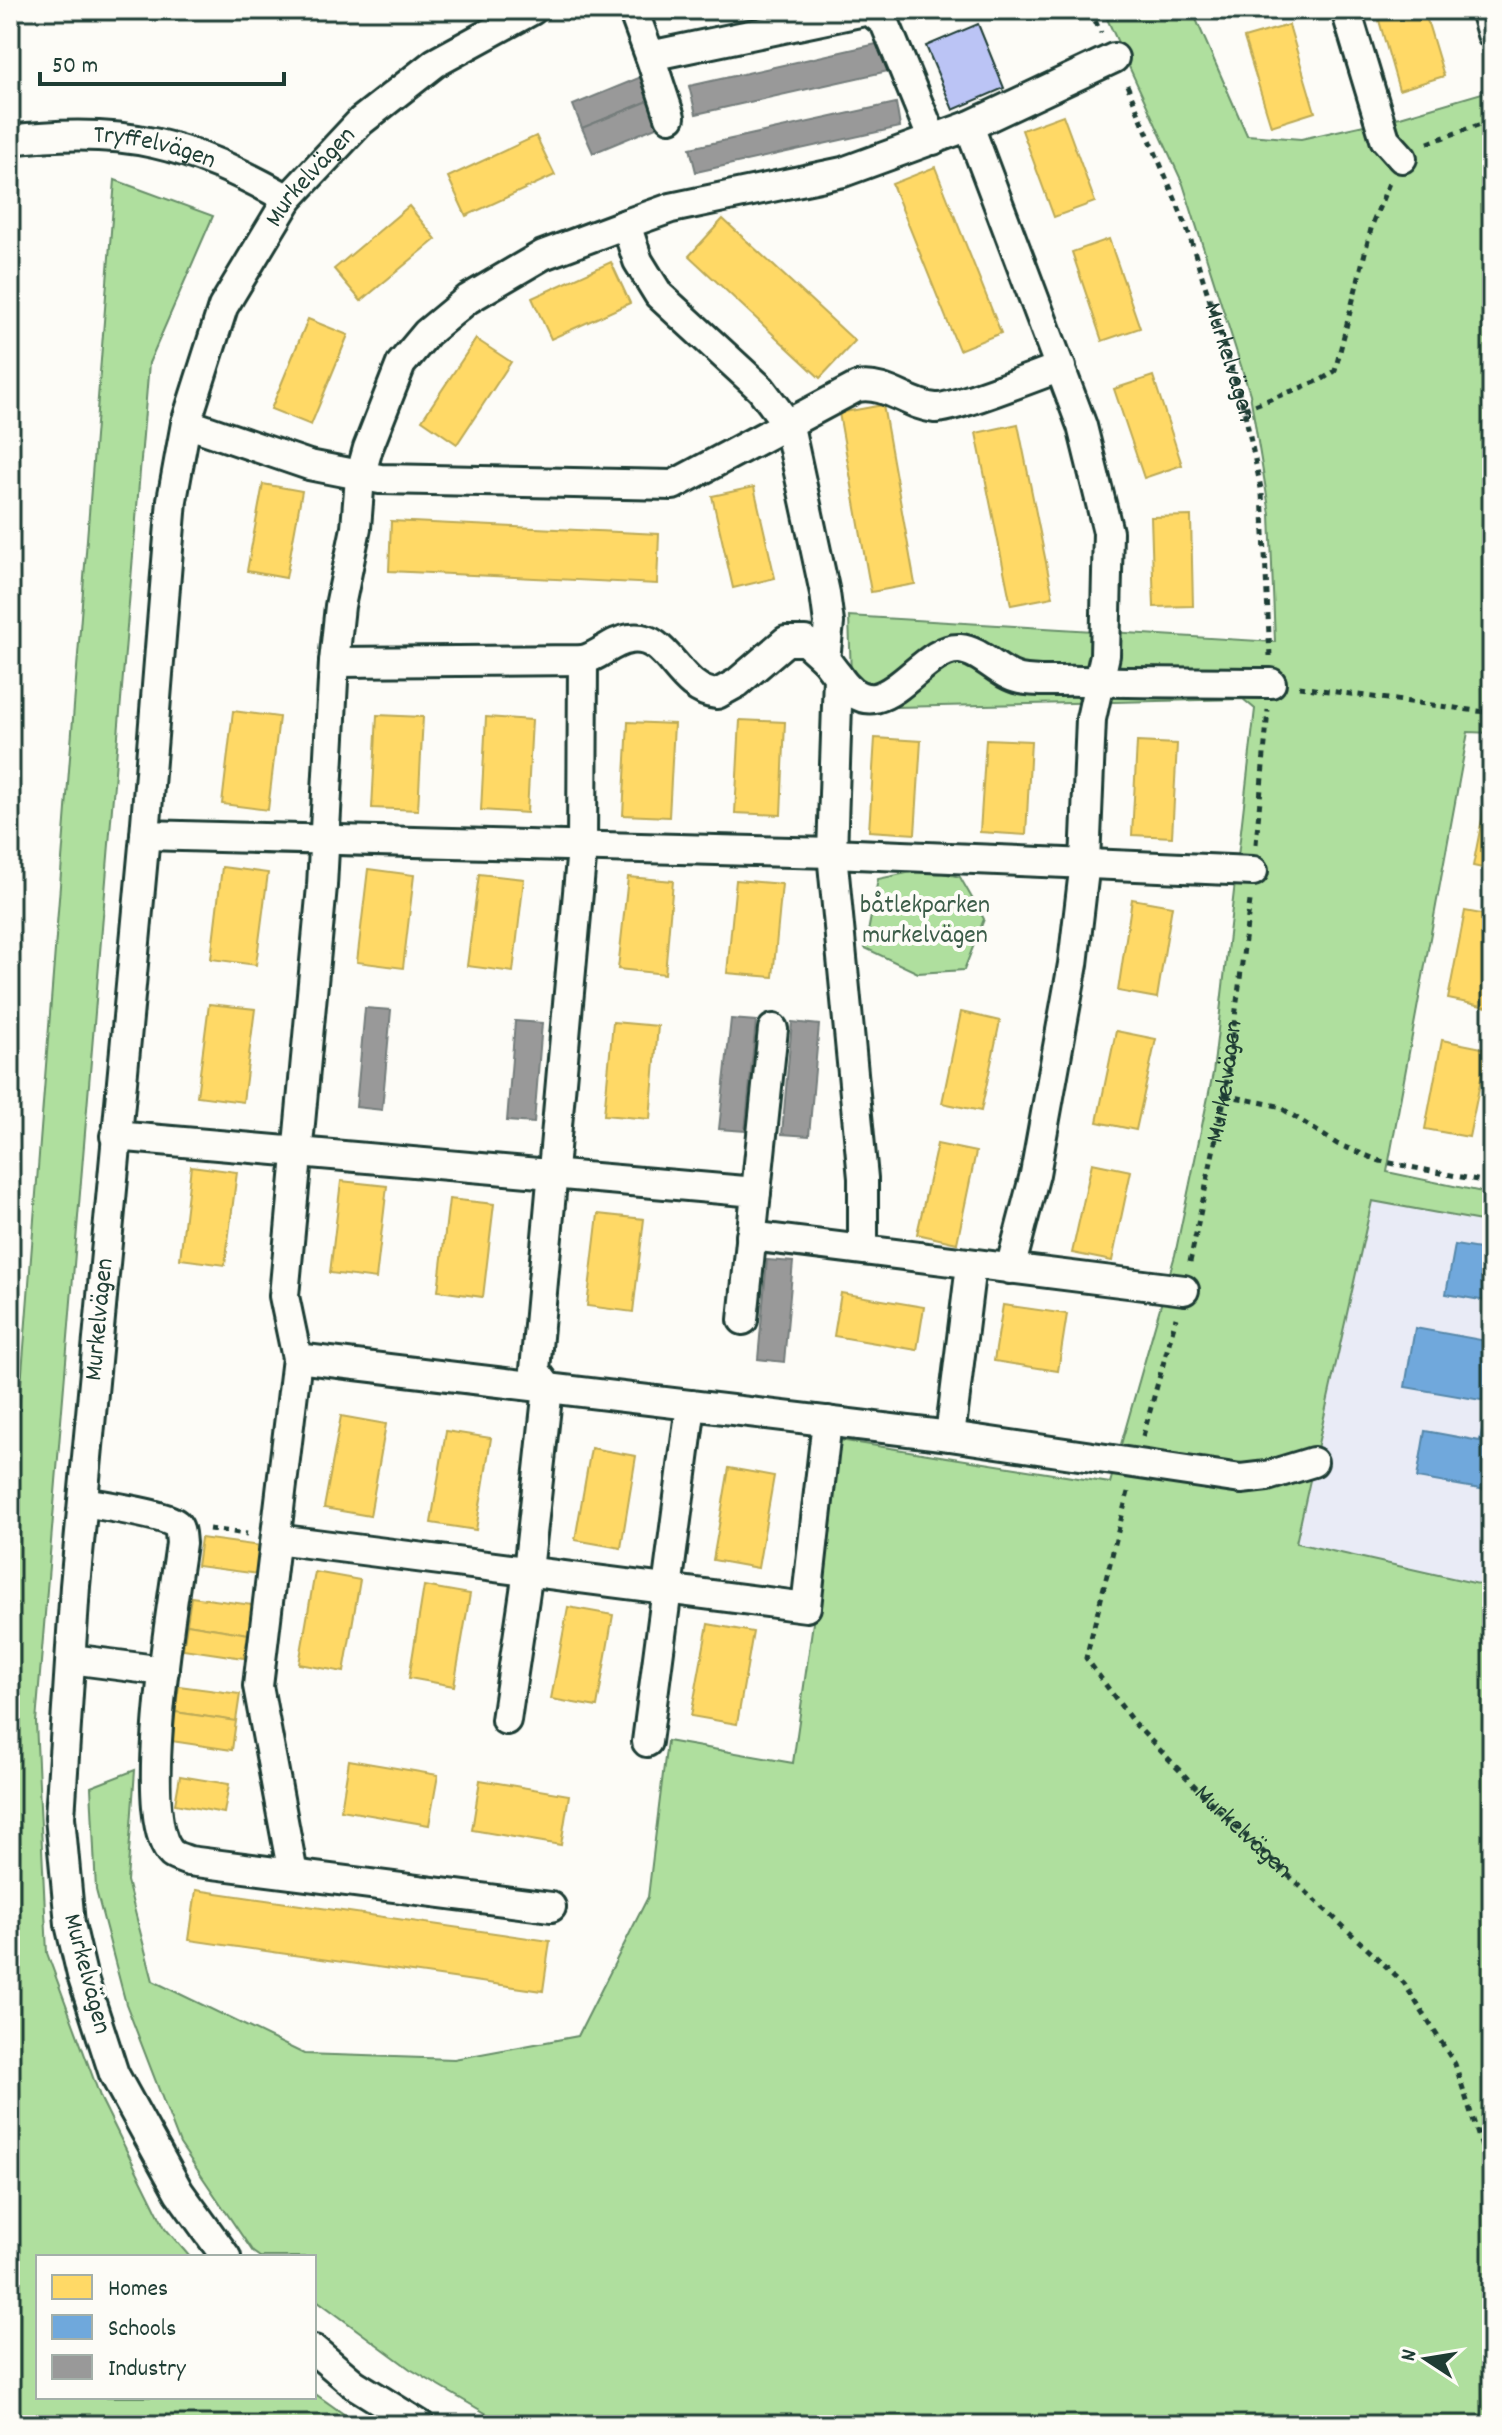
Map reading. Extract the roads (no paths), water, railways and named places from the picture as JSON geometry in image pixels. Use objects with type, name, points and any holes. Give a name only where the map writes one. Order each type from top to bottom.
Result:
[{"type":"street","name":"Murkelvägen","points":[[225,2255],[179,2192],[114,2074],[82,1975],[68,1911],[60,1817],[115,1136],[145,835],[172,500],[186,423],[223,307],[288,199],[361,121],[435,63],[532,10]]},
{"type":"street","points":[[633,10],[670,117]]},
{"type":"street","points":[[650,56],[869,10],[885,23],[933,140]]},
{"type":"street","points":[[1346,10],[1385,139],[1402,158]]},
{"type":"street","points":[[1485,10],[1492,34]]},
{"type":"street","points":[[293,1874],[258,1686],[297,1358],[284,1296],[324,840],[334,662],[340,606],[356,528],[360,477],[383,403],[401,364],[427,333],[468,299],[543,255],[684,205],[843,172],[969,126],[1114,58]]},
{"type":"street","points":[[969,126],[1082,426],[1108,532],[1105,655],[1096,681],[1091,719],[1085,862],[1057,1057],[1035,1174],[1010,1269]]},
{"type":"street","name":"Tryffelvägen","points":[[10,140],[60,135],[135,137],[208,158],[288,199]]},
{"type":"street","points":[[626,224],[638,261],[659,295],[761,389],[789,426],[829,623],[832,853],[863,1178],[863,1247]]},
{"type":"street","points":[[186,423],[309,465],[360,477],[537,485],[673,485],[789,426],[857,387],[869,385],[890,390],[939,408],[1061,367]]},
{"type":"street","points":[[334,662],[583,660],[613,644],[642,638],[656,645],[695,689],[717,694],[737,683],[786,641],[805,641],[846,689],[867,696],[887,695],[929,659],[944,651],[962,649],[1020,679],[1271,683]]},
{"type":"street","points":[[506,1720],[528,1571],[548,1388],[535,1370],[582,848],[583,660]]},
{"type":"street","points":[[145,835],[832,853],[1253,871]]},
{"type":"street","points":[[743,1320],[773,1029]]},
{"type":"street","points":[[115,1136],[756,1192]]},
{"type":"street","points":[[751,1236],[863,1247],[971,1265],[1184,1290]]},
{"type":"street","points":[[950,1436],[971,1265]]},
{"type":"street","points":[[297,1358],[950,1436],[1241,1479],[1267,1476],[1313,1462]]},
{"type":"street","points":[[647,1742],[691,1405]]},
{"type":"street","points":[[276,1539],[806,1607],[827,1421]]},
{"type":"street","points":[[85,1502],[176,1525],[181,1543],[156,1743],[157,1807],[162,1836],[172,1854],[189,1861],[551,1907]]},
{"type":"street","points":[[71,1659],[164,1671]]},
{"type":"street","points":[[316,2352],[354,2384],[420,2425]]},
{"type":"park label","name":"båtlekparken murkelvägen","points":[[925,921]]}]
